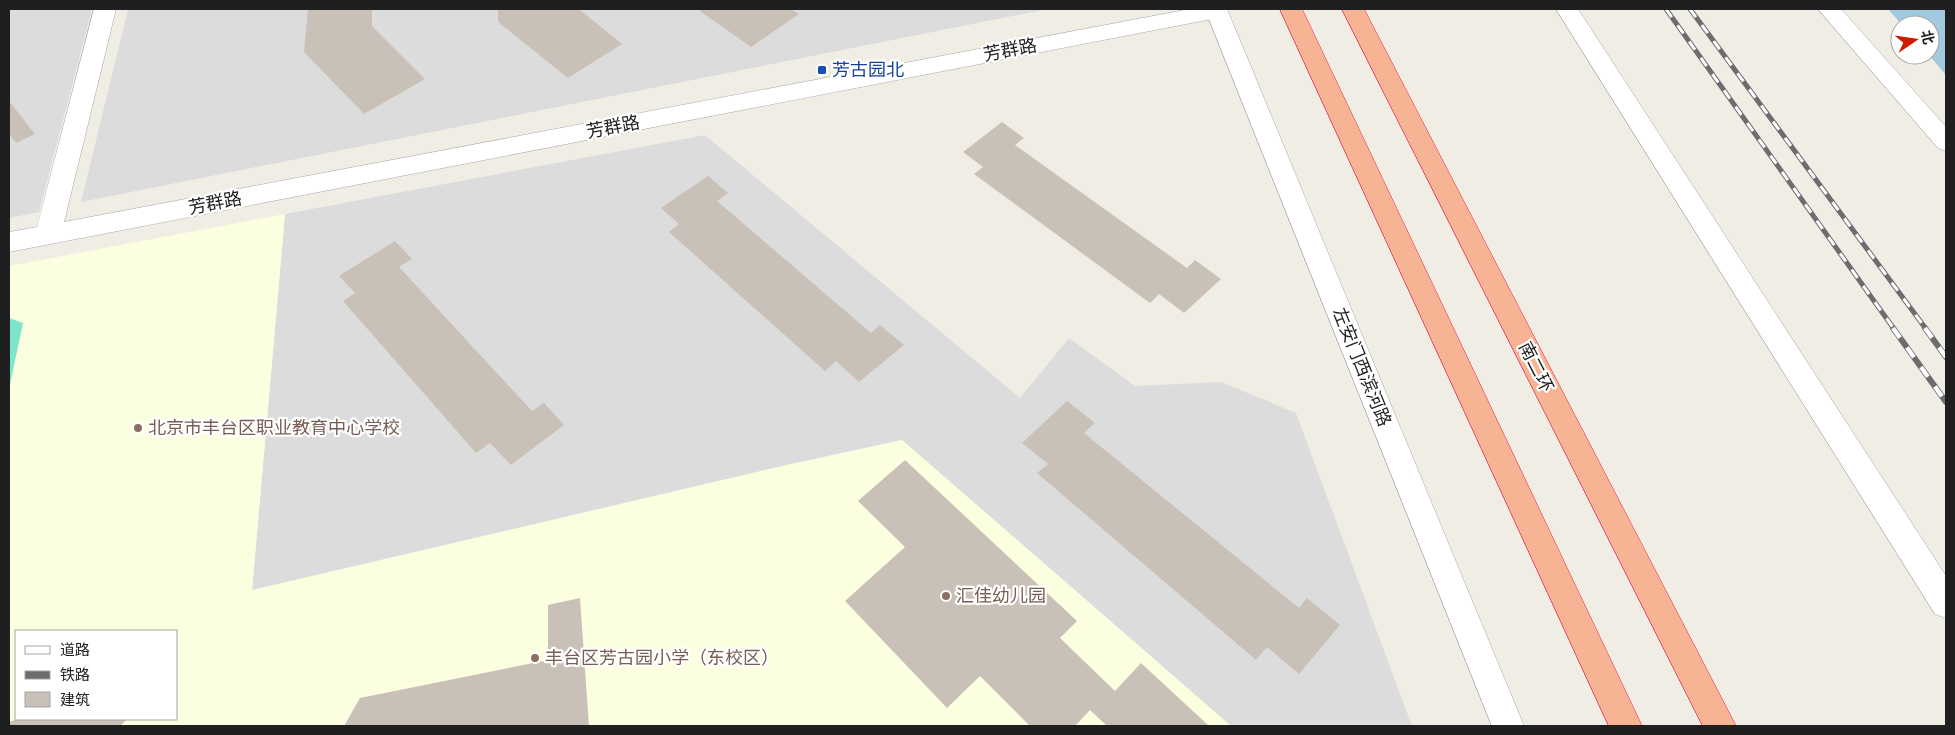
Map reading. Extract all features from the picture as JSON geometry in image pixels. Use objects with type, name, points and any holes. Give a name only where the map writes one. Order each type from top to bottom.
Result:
[{"type":"highway","points":[[1291,9],[1626,726]]},
{"type":"highway","name":"南二环","points":[[1353,9],[1720,726]]},
{"type":"highway","points":[[1591,651],[1605,726]]},
{"type":"street","points":[[48,235],[105,9]]},
{"type":"street","points":[[1567,9],[1946,604]]},
{"type":"street","points":[[1830,9],[1946,142]]},
{"type":"street","name":"芳群路","points":[[9,242],[1216,10]]},
{"type":"street","name":"左安门西滨河路","points":[[1216,10],[1508,726]]},
{"type":"shaded area","points":[[9,9],[92,9],[39,212],[9,218]]},
{"type":"shaded area","points":[[128,9],[1048,9],[81,202]]},
{"type":"shaded area","points":[[705,135],[1020,398],[1069,338],[1135,386],[1221,382],[1296,413],[1412,726],[1231,726],[902,440],[787,465],[252,591],[285,214]]},
{"type":"shaded area","points":[[285,214],[252,590],[902,440],[1231,726],[9,726],[9,266]]},
{"type":"green space","points":[[9,318],[23,323],[9,389]]},
{"type":"water","points":[[1888,9],[1946,9],[1946,75],[1938,65],[1940,65],[1940,15],[1893,15]]},
{"type":"building","points":[[308,9],[372,9],[372,26],[425,79],[364,114],[304,52]]},
{"type":"building","points":[[498,9],[579,9],[622,44],[568,78],[498,22]]},
{"type":"building","points":[[697,9],[791,9],[799,14],[751,47]]},
{"type":"building","points":[[9,101],[35,134],[16,143],[9,134]]},
{"type":"building","points":[[1002,122],[1024,138],[1015,145],[1187,268],[1195,260],[1221,279],[1184,313],[1159,294],[1150,303],[974,174],[983,167],[963,152]]},
{"type":"building","points":[[708,176],[728,193],[717,201],[871,333],[880,325],[904,345],[859,382],[836,361],[825,371],[669,232],[679,224],[661,208]]},
{"type":"building","points":[[395,241],[412,259],[399,267],[532,411],[544,403],[564,425],[511,465],[490,443],[476,453],[343,301],[355,293],[339,276]]},
{"type":"building","points":[[1067,401],[1095,423],[1084,433],[1299,608],[1307,598],[1340,625],[1299,674],[1267,647],[1256,660],[1037,473],[1048,464],[1022,443]]},
{"type":"building","points":[[905,460],[1077,621],[1060,638],[1115,691],[1141,663],[1208,725],[1107,726],[1090,710],[1075,726],[1030,726],[980,676],[947,708],[845,601],[905,547],[858,501]]},
{"type":"building","points":[[580,598],[589,726],[344,726],[360,698],[548,660],[548,605]]},
{"type":"building","points":[[15,720],[126,720],[120,726],[9,726],[9,722]]},
{"type":"railway","points":[[1666,9],[1894,329]]},
{"type":"railway","points":[[1690,9],[1926,329]]},
{"type":"railway","points":[[1893,328],[1946,402]]},
{"type":"railway","points":[[1925,328],[1946,357]]},
{"type":"place","name":"芳古园北","points":[[822,70]]},
{"type":"place","name":"北京市丰台区职业教育中心学校","points":[[138,428]]},
{"type":"place","name":"汇佳幼儿园","points":[[946,596]]},
{"type":"place","name":"丰台区芳古园小学（东校区）","points":[[535,658]]}]
